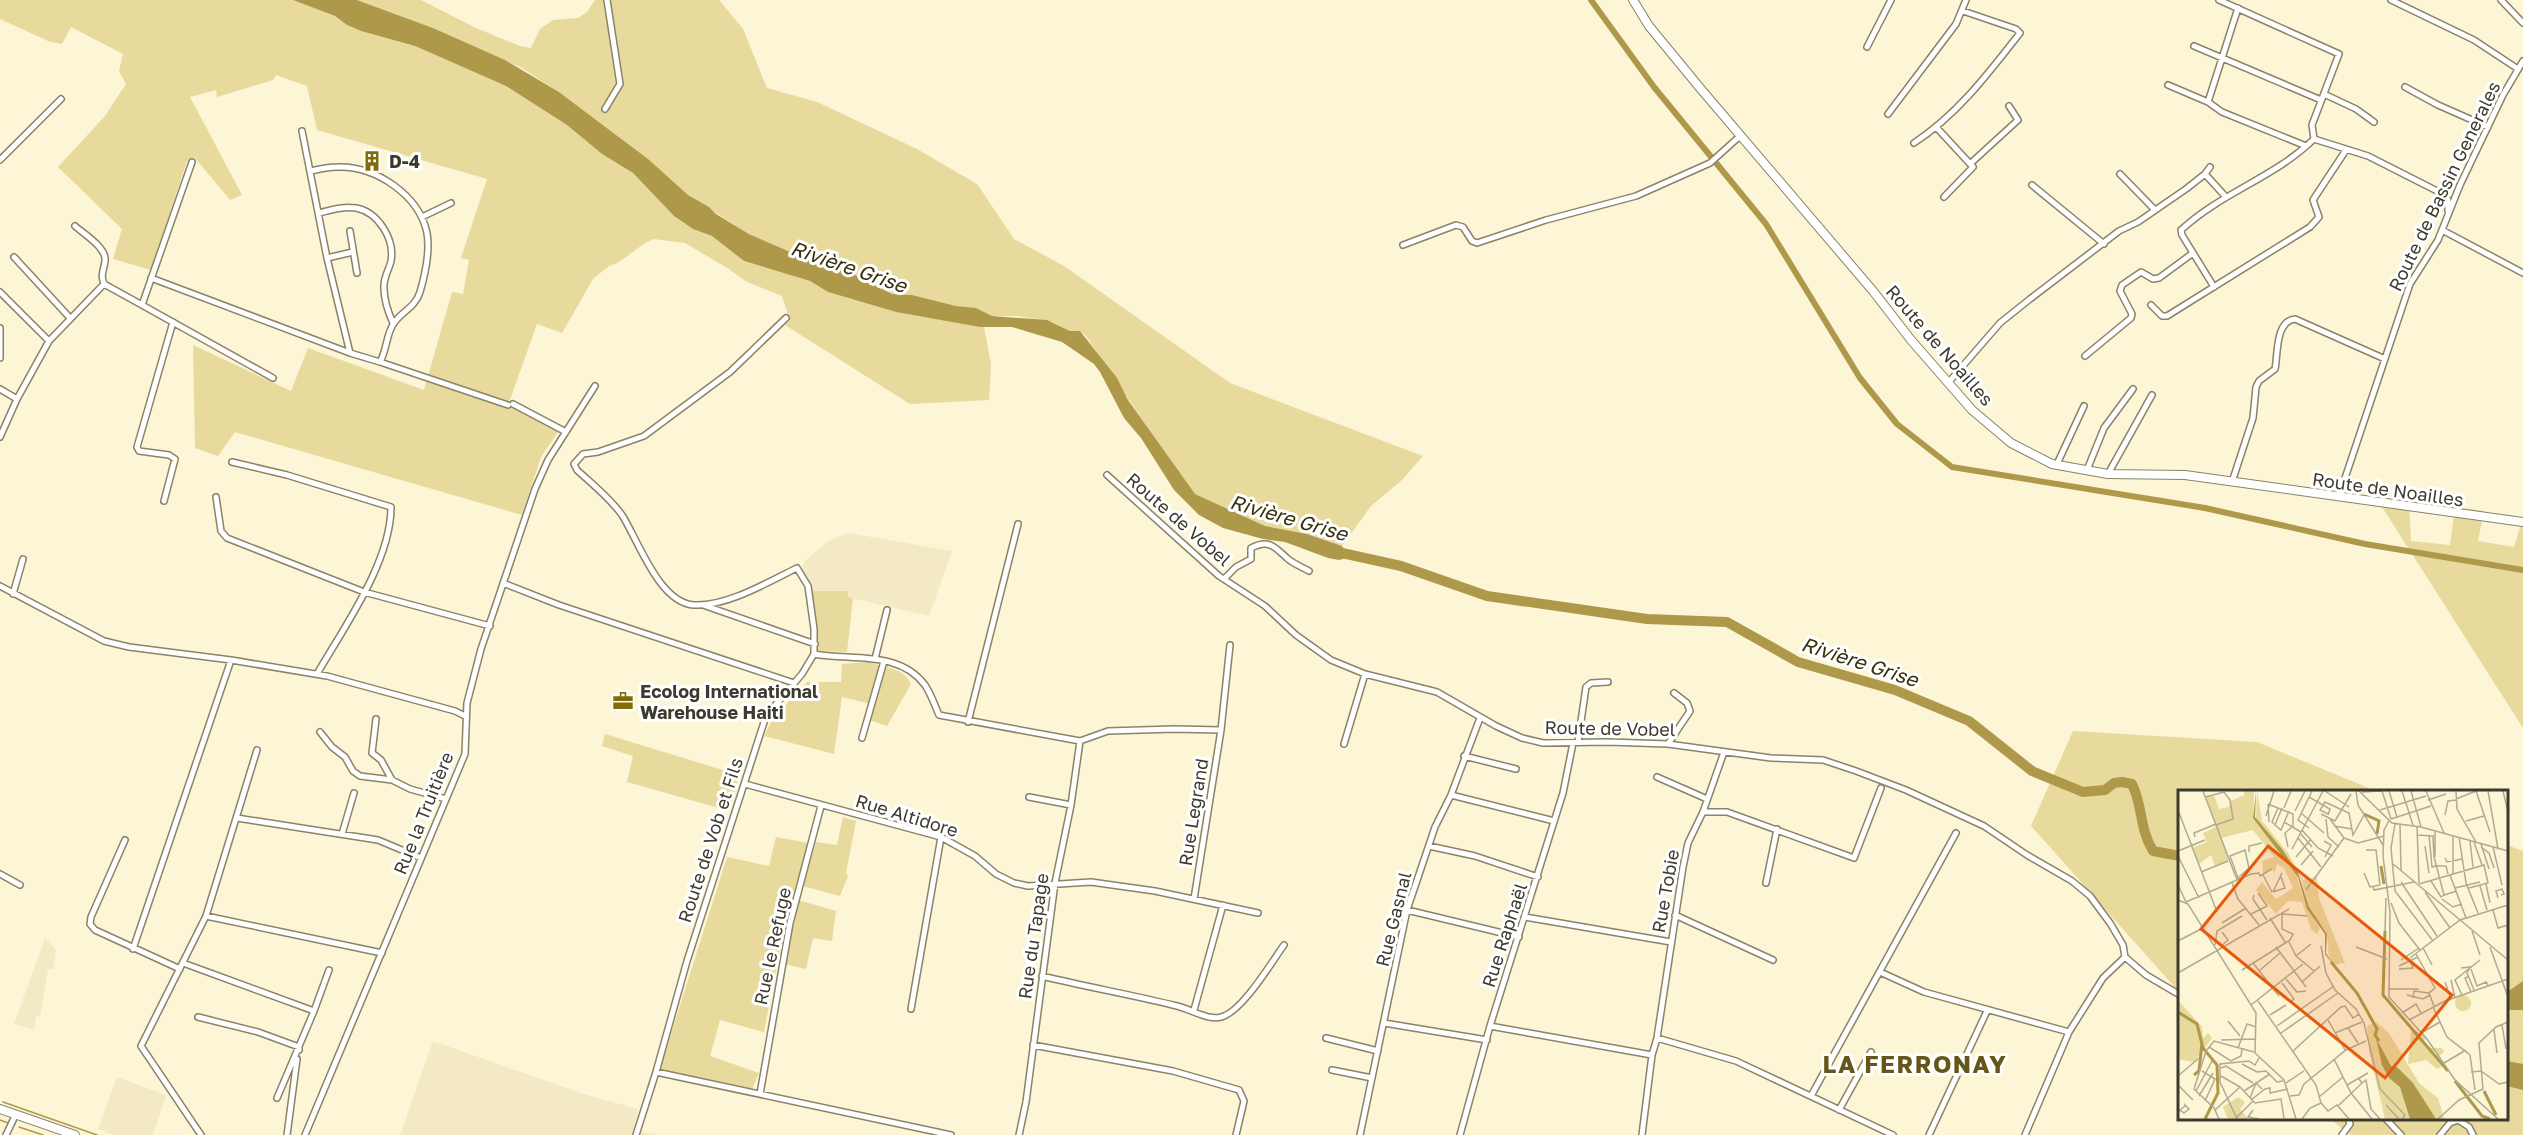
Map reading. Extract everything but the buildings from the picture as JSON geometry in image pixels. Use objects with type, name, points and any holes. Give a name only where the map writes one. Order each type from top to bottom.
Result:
[{"type":"street","points":[[605,108],[620,84],[607,0]]},
{"type":"street","name":"Route de Noailles","points":[[1633,0],[1649,27],[1948,383],[1972,410],[2011,443],[2056,464],[2108,474],[2185,475],[2523,522]]},
{"type":"street","points":[[1867,47],[1891,0]]},
{"type":"street","points":[[1888,114],[1956,24],[1966,0]]},
{"type":"street","points":[[2219,0],[2339,54],[2312,124],[2314,139]]},
{"type":"street","points":[[2391,0],[2474,40],[2518,69]]},
{"type":"street","points":[[2501,0],[2523,23]]},
{"type":"street","points":[[2208,102],[2238,8]]},
{"type":"street","points":[[1914,143],[1937,128],[1963,102],[2020,33],[2016,29],[1963,11]]},
{"type":"street","points":[[2194,46],[2321,100]]},
{"type":"street","name":"Route de Bassin Generales","points":[[2339,496],[2410,284],[2434,248],[2448,212],[2488,127],[2523,61]]},
{"type":"street","points":[[2168,85],[2208,102],[2222,112],[2306,146]]},
{"type":"street","points":[[2404,87],[2488,127]]},
{"type":"street","points":[[2324,94],[2356,109],[2373,122]]},
{"type":"street","points":[[0,160],[61,99]]},
{"type":"street","points":[[1971,163],[2018,120],[2019,117],[2009,106]]},
{"type":"street","points":[[1937,128],[1971,163],[1972,170],[1944,197]]},
{"type":"street","points":[[302,131],[327,258],[350,353]]},
{"type":"street","points":[[1402,245],[1456,225],[1463,227],[1472,241],[1477,243],[1546,220],[1624,200],[1710,163],[1740,136]]},
{"type":"street","points":[[2214,287],[2182,236],[2181,230],[2225,196],[2272,172],[2314,139]]},
{"type":"street","points":[[2314,139],[2368,156],[2443,194],[2448,200],[2448,212]]},
{"type":"street","points":[[2151,305],[2164,317],[2310,227],[2318,219],[2313,200],[2346,150]]},
{"type":"street","points":[[142,305],[192,162]]},
{"type":"street","points":[[311,171],[337,167],[367,171],[399,190],[422,217],[428,244],[420,290],[413,306],[393,324],[380,362]]},
{"type":"street","points":[[1948,383],[2000,323],[2119,231],[2155,210],[2205,174],[2210,167]]},
{"type":"street","points":[[2120,174],[2155,210]]},
{"type":"street","points":[[2205,174],[2225,196]]},
{"type":"street","points":[[2031,185],[2104,244]]},
{"type":"street","points":[[422,217],[451,203]]},
{"type":"street","points":[[319,213],[345,207],[358,208],[376,220],[386,232],[391,243],[391,260],[383,286],[387,309],[393,324]]},
{"type":"street","points":[[75,226],[103,252],[105,264],[101,275],[104,284],[273,378]]},
{"type":"street","points":[[2442,230],[2523,273]]},
{"type":"street","points":[[350,231],[357,273]]},
{"type":"street","points":[[327,258],[353,252]]},
{"type":"street","points":[[2085,356],[2131,318],[2132,314],[2120,291],[2122,285],[2141,272],[2153,279],[2159,278],[2193,253]]},
{"type":"street","points":[[14,257],[70,318]]},
{"type":"street","points":[[151,278],[350,353],[511,405],[566,432]]},
{"type":"street","points":[[0,437],[17,399],[49,340],[104,284]]},
{"type":"street","points":[[0,292],[49,340]]},
{"type":"street","points":[[786,318],[730,372],[644,436],[598,452],[583,454],[574,464],[576,470],[607,497],[622,515],[658,582],[673,595],[693,605],[700,604],[815,644]]},
{"type":"street","points":[[2232,482],[2253,418],[2256,387],[2259,381],[2275,369],[2277,347],[2289,320],[2295,319],[2385,359]]},
{"type":"street","points":[[164,501],[175,459],[169,455],[139,451],[137,447],[173,322]]},
{"type":"street","points":[[0,328],[0,358]]},
{"type":"street","name":"Rue la Truitière","points":[[305,1135],[465,754],[465,716],[481,649],[535,489],[548,460],[596,386]]},
{"type":"street","points":[[2087,470],[2104,428],[2133,388]]},
{"type":"street","points":[[0,389],[17,399]]},
{"type":"street","points":[[2108,474],[2152,395]]},
{"type":"street","points":[[2056,464],[2084,406]]},
{"type":"street","points":[[232,462],[389,505],[392,509],[383,550],[364,592],[317,674]]},
{"type":"street","name":"Route de Vobel","points":[[1107,475],[1224,579],[1265,606],[1296,635],[1331,660],[1365,674],[1437,692],[1480,718],[1522,738],[1543,743],[1668,744],[1699,746],[1724,752],[1823,760],[1906,790],[1984,826],[2027,855],[2072,881],[2090,896],[2123,945],[2125,957]]},
{"type":"street","points":[[216,496],[223,536],[364,592],[490,626]]},
{"type":"street","points":[[968,722],[1018,524]]},
{"type":"street","points":[[1224,579],[1236,567],[1251,559],[1251,548],[1259,544],[1278,548],[1287,558],[1309,571]]},
{"type":"street","points":[[13,594],[23,560]]},
{"type":"street","name":"Route de Vob et Fils","points":[[636,1135],[687,961],[766,716],[794,683],[814,654],[815,644],[808,586],[797,568],[727,600],[700,604]]},
{"type":"street","points":[[503,583],[559,605],[794,683]]},
{"type":"street","points":[[0,586],[104,641],[129,647],[317,674],[455,711],[465,716]]},
{"type":"street","points":[[875,659],[887,609]]},
{"type":"street","name":"Rue Legrand","points":[[1194,899],[1221,730],[1230,645]]},
{"type":"street","points":[[814,654],[875,659],[905,669],[925,684],[939,715],[968,722],[1080,741],[1108,731],[1221,730]]},
{"type":"street","points":[[134,949],[231,660]]},
{"type":"street","points":[[862,738],[884,661]]},
{"type":"street","points":[[1344,744],[1365,674]]},
{"type":"street","name":"Rue Raphaël","points":[[1460,1135],[1490,1026],[1563,793],[1576,742],[1586,687],[1591,683],[1608,682]]},
{"type":"street","points":[[1668,744],[1690,711],[1688,703],[1674,693]]},
{"type":"street","name":"Rue Gasnal","points":[[1360,1135],[1407,910],[1435,827],[1451,795],[1480,718]]},
{"type":"street","points":[[376,719],[372,753],[381,760],[392,780]]},
{"type":"street","points":[[320,732],[332,747],[345,757],[353,771],[360,776],[392,780],[410,789],[446,799]]},
{"type":"street","name":"Rue du Tapage","points":[[1019,1135],[1026,1102],[1055,883],[1071,805],[1080,741]]},
{"type":"street","points":[[201,1135],[141,1046],[206,916],[257,750]]},
{"type":"street","name":"Rue Tobie","points":[[1642,1135],[1652,1055],[1657,1038],[1688,843],[1703,812],[1724,752]]},
{"type":"street","points":[[1464,756],[1516,769]]},
{"type":"street","points":[[1657,777],[1707,799]]},
{"type":"street","name":"Rue Altidore","points":[[745,784],[941,837],[975,856],[996,874],[1014,883],[1028,886],[1091,882],[1194,899],[1258,913]]},
{"type":"street","points":[[1703,812],[1727,812],[1854,858],[1881,788]]},
{"type":"street","points":[[342,834],[354,793]]},
{"type":"street","points":[[1451,795],[1554,820]]},
{"type":"street","points":[[1029,797],[1071,805]]},
{"type":"street","name":"Rue le Refuge","points":[[759,1094],[790,923],[821,806]]},
{"type":"street","points":[[237,818],[378,840],[421,858]]},
{"type":"street","points":[[1766,883],[1777,829]]},
{"type":"street","points":[[1811,1096],[1956,833]]},
{"type":"street","points":[[911,1009],[941,837]]},
{"type":"street","points":[[125,840],[90,921],[95,930],[134,949],[314,1011]]},
{"type":"street","points":[[1429,846],[1475,856],[1538,877]]},
{"type":"street","points":[[0,874],[20,885]]},
{"type":"street","points":[[1194,1010],[1223,905]]},
{"type":"street","points":[[1407,910],[1519,937]]},
{"type":"street","points":[[1676,915],[1773,960]]},
{"type":"street","points":[[206,916],[382,953]]},
{"type":"street","points":[[1525,917],[1671,942]]},
{"type":"street","points":[[1042,976],[1194,1010],[1214,1018],[1223,1017],[1236,1008],[1284,945]]},
{"type":"street","points":[[2025,1135],[2069,1032],[2103,978],[2125,957],[2146,975],[2178,994]]},
{"type":"street","points":[[278,1098],[329,970]]},
{"type":"street","points":[[1880,972],[1924,992],[2069,1032]]},
{"type":"street","points":[[1929,1135],[1987,1011]]},
{"type":"street","points":[[198,1017],[258,1032],[299,1047]]},
{"type":"street","points":[[1384,1023],[1487,1040]]},
{"type":"street","points":[[1490,1026],[1652,1055]]},
{"type":"street","points":[[1326,1038],[1378,1051]]},
{"type":"street","points":[[1657,1038],[1736,1061],[1893,1135]]},
{"type":"street","points":[[1033,1045],[1173,1071],[1239,1090],[1244,1101],[1236,1135]]},
{"type":"street","points":[[287,1135],[299,1047]]},
{"type":"street","points":[[1839,1110],[1871,1052]]},
{"type":"street","points":[[1332,1070],[1372,1078]]},
{"type":"street","points":[[656,1072],[951,1135]]},
{"type":"street","points":[[0,1109],[75,1135]]},
{"type":"street","points":[[6,1135],[16,1114]]},
{"type":"street","points":[[2342,1135],[2350,1124],[2348,1120]]},
{"type":"street","points":[[2388,1120],[2401,1135]]},
{"type":"street","points":[[2440,1135],[2450,1123],[2458,1120],[2469,1127],[2473,1135]]},
{"type":"shaded area","points":[[0,0],[293,0],[335,16],[361,31],[415,46],[506,86],[567,125],[602,154],[633,173],[674,216],[693,229],[712,236],[744,261],[810,281],[828,292],[896,312],[984,327],[991,364],[989,400],[910,404],[785,325],[790,321],[782,296],[745,281],[685,243],[654,239],[609,266],[593,279],[562,333],[537,324],[508,405],[558,432],[541,457],[522,515],[235,432],[218,456],[195,448],[193,345],[291,391],[308,348],[424,390],[452,292],[463,294],[469,260],[461,258],[487,179],[317,130],[307,86],[276,75],[273,80],[217,97],[216,90],[190,97],[242,195],[230,200],[195,158],[187,161],[151,270],[113,259],[122,229],[58,167],[105,116],[126,84],[119,71],[123,54],[71,27],[62,44],[48,41],[0,19]]},
{"type":"shaded area","points":[[293,0],[357,0],[433,28],[505,60],[559,92],[648,159],[688,195],[709,207],[716,214],[749,234],[795,254],[834,264],[892,294],[912,295],[956,306],[976,308],[992,316],[1047,320],[1070,331],[1080,331],[1117,378],[1128,400],[1195,494],[1265,526],[1307,534],[1342,546],[1350,557],[1339,560],[1328,558],[1285,542],[1263,539],[1223,528],[1199,515],[1174,490],[1141,438],[1124,418],[1094,364],[1062,342],[1012,327],[980,327],[896,312],[828,292],[810,281],[744,261],[712,236],[693,229],[674,216],[633,173],[602,154],[567,125],[506,86],[415,46],[361,31],[335,16]]},
{"type":"shaded area","points":[[357,0],[421,0],[476,28],[520,46],[531,48],[540,29],[553,20],[578,18],[587,12],[595,0],[719,0],[743,29],[767,88],[817,102],[917,149],[977,184],[1014,239],[1064,266],[1230,383],[1423,456],[1402,480],[1371,506],[1342,546],[1307,534],[1265,526],[1195,494],[1185,483],[1086,336],[1080,331],[1070,331],[1052,322],[1017,316],[992,316],[976,308],[956,306],[912,295],[892,294],[834,264],[795,254],[749,234],[688,195],[636,150],[559,92],[522,68],[433,28]]},
{"type":"shaded area","points":[[2375,496],[2409,502],[2411,541],[2450,545],[2455,507],[2484,511],[2478,541],[2514,547],[2523,518],[2523,728]]},
{"type":"shaded area","points":[[848,533],[952,551],[929,616],[848,597],[847,591],[812,591],[802,567],[804,562],[828,541]]},
{"type":"shaded area","points":[[812,591],[848,591],[848,597],[853,598],[847,652],[818,651]]},
{"type":"shaded area","points":[[867,662],[904,674],[911,684],[887,726],[869,720],[871,704],[842,697],[834,754],[764,736],[773,718],[807,682],[841,682],[842,664]]},
{"type":"shaded area","points":[[2073,731],[2257,742],[2374,790],[2178,790],[2178,991],[2031,826]]},
{"type":"shaded area","points":[[605,734],[739,775],[730,811],[627,782],[633,756],[602,746]]},
{"type":"shaded area","points":[[843,817],[856,821],[846,873],[848,876],[840,896],[803,886],[816,842],[837,845]]},
{"type":"shaded area","points":[[776,837],[808,843],[785,923],[764,1032],[720,1020],[710,1056],[759,1073],[750,1094],[658,1075],[727,857],[769,866]]},
{"type":"shaded area","points":[[2508,845],[2523,851],[2523,1135],[2351,1135],[2331,1120],[2508,1120]]},
{"type":"shaded area","points":[[798,900],[836,911],[832,941],[813,938],[806,969],[785,964]]},
{"type":"shaded area","points":[[45,938],[56,950],[53,969],[48,969],[40,1016],[36,1017],[34,1030],[14,1024]]},
{"type":"shaded area","points":[[2523,981],[2523,1010],[2508,1010],[2508,991]]},
{"type":"shaded area","points":[[433,1041],[583,1094],[638,1109],[633,1130],[660,1135],[400,1135]]},
{"type":"shaded area","points":[[2508,1061],[2523,1064],[2523,1090],[2508,1086]]},
{"type":"shaded area","points":[[117,1077],[166,1095],[153,1135],[114,1135],[98,1129]]},
{"type":"waterway","points":[[1591,0],[1654,87],[1766,224],[1860,378],[1897,424],[1952,467],[2205,508],[2365,544],[2523,570]]},
{"type":"waterway","name":"Rivière Grise","points":[[1333,551],[1401,566],[1487,596],[1647,619],[1727,622],[1798,662],[1895,690],[1969,721],[2032,771],[2083,792],[2105,790],[2114,783],[2132,784],[2145,834],[2153,851],[2178,856]]},
{"type":"waterway","points":[[3,1102],[97,1135]]},
{"type":"waterway","points":[[0,1120],[8,1123]]},
{"type":"waterway","points":[[19,1127],[43,1135]]},
{"type":"place","name":"D-4","points":[[372,161]]},
{"type":"place","name":"Ecolog International Warehouse Haiti","points":[[623,701]]},
{"type":"district","name":"LA FERRONAY","points":[[1915,1063]]}]
